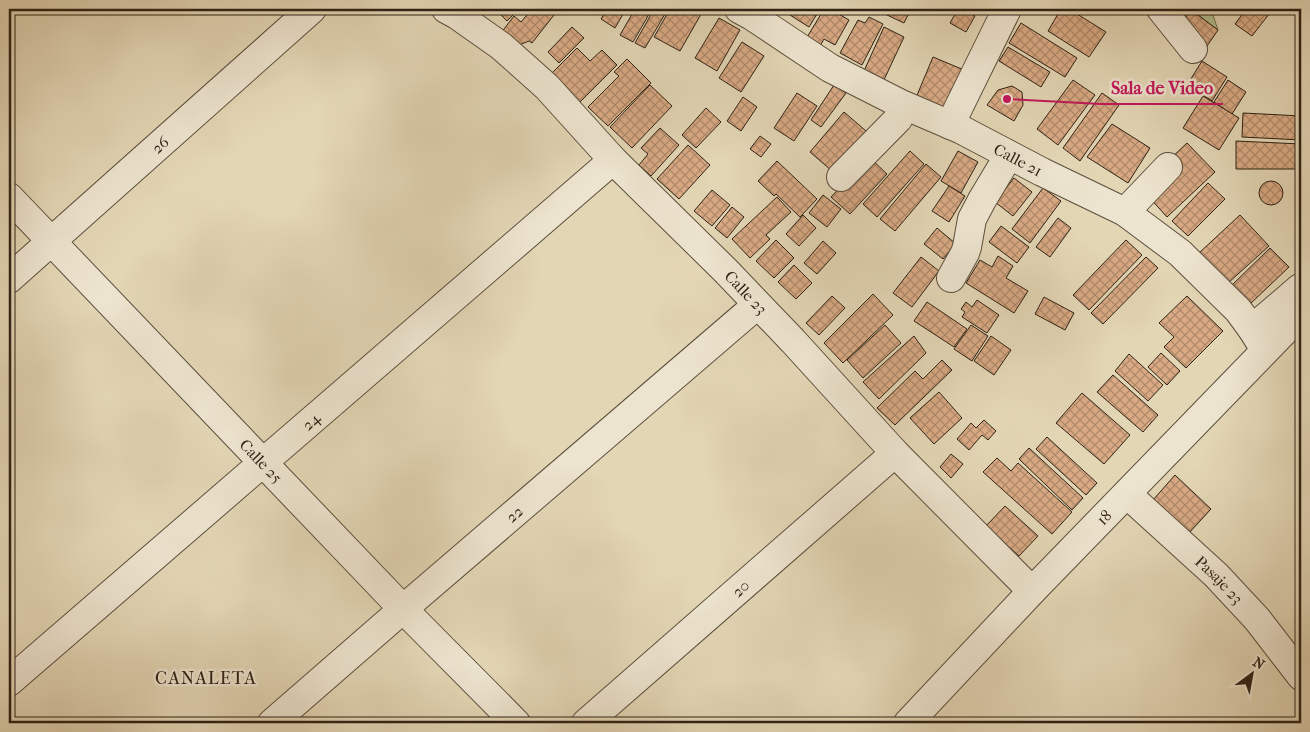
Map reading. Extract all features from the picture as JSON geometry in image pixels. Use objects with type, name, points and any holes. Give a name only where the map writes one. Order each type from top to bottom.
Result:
[{"type":"street","name":"26","points":[[9,280],[312,9]]},
{"type":"street","name":"Calle 23","points":[[446,9],[501,46],[548,87],[613,160],[716,261],[793,341],[894,453],[1032,591]]},
{"type":"street","name":"Calle 21","points":[[739,9],[830,68],[1125,212],[1180,253],[1238,310],[1259,340]]},
{"type":"street","points":[[950,125],[1007,9]]},
{"type":"street","points":[[1161,9],[1193,49]]},
{"type":"street","points":[[841,178],[898,119],[905,106]]},
{"type":"street","points":[[951,278],[968,247],[972,219],[1009,155]]},
{"type":"street","name":"24","points":[[9,682],[613,160]]},
{"type":"street","points":[[1125,212],[1168,167]]},
{"type":"street","name":"Calle 25","points":[[9,196],[403,609],[516,723]]},
{"type":"street","name":"18","points":[[908,723],[1032,591],[1127,494],[1259,340],[1301,301]]},
{"type":"street","name":"22","points":[[272,723],[757,305]]},
{"type":"street","name":"20","points":[[586,723],[894,453]]},
{"type":"street","name":"Pasaje 23","points":[[1127,494],[1216,575],[1257,618],[1301,676]]},
{"type":"green space","points":[[1176,9],[1211,9],[1218,30],[1192,10],[1185,19]]},
{"type":"building","points":[[499,9],[519,9],[507,21],[497,11]]},
{"type":"building","points":[[532,9],[546,9],[554,15],[532,43],[529,41],[519,45],[501,33],[514,16],[521,22]]},
{"type":"building","points":[[607,9],[626,9],[615,28],[601,19]]},
{"type":"building","points":[[635,9],[652,9],[633,42],[620,35]]},
{"type":"building","points":[[654,9],[668,9],[645,48],[635,43]]},
{"type":"building","points":[[670,9],[704,9],[680,51],[654,37]]},
{"type":"building","points":[[794,9],[820,9],[809,27],[790,15]]},
{"type":"building","points":[[824,9],[830,9],[849,20],[835,45],[824,39],[820,46],[806,39]]},
{"type":"building","points":[[840,9],[850,9],[848,13]]},
{"type":"building","points":[[888,9],[911,9],[904,23],[885,14]]},
{"type":"building","points":[[958,9],[962,9],[975,16],[966,32],[950,23]]},
{"type":"building","points":[[1061,9],[1069,9],[1106,32],[1089,57],[1048,31]]},
{"type":"building","points":[[1246,9],[1273,9],[1252,36],[1235,24]]},
{"type":"building","points":[[1191,10],[1218,30],[1207,46],[1179,26]]},
{"type":"building","points":[[869,17],[883,24],[862,65],[840,53],[858,20],[865,23]]},
{"type":"building","points":[[719,18],[740,30],[717,71],[695,58]]},
{"type":"building","points":[[1021,23],[1077,58],[1065,77],[1009,43]]},
{"type":"building","points":[[572,27],[584,38],[559,63],[548,52]]},
{"type":"building","points":[[884,27],[904,37],[883,82],[863,73]]},
{"type":"building","points":[[742,42],[764,56],[741,92],[719,78]]},
{"type":"building","points":[[1008,47],[1050,72],[1041,87],[999,61]]},
{"type":"building","points":[[577,48],[590,61],[602,50],[617,65],[580,102],[551,74]]},
{"type":"building","points":[[933,57],[964,70],[945,114],[915,100]]},
{"type":"building","points":[[627,59],[651,83],[608,126],[588,107],[619,76],[614,72]]},
{"type":"building","points":[[1202,61],[1227,77],[1212,101],[1187,85]]},
{"type":"building","points":[[1073,80],[1095,95],[1058,145],[1037,129]]},
{"type":"building","points":[[1228,80],[1246,92],[1232,114],[1214,102]]},
{"type":"building","points":[[650,85],[672,106],[632,148],[610,127]]},
{"type":"building","points":[[834,85],[846,93],[821,127],[811,120]]},
{"type":"building","points":[[1012,86],[1022,92],[1023,105],[1014,121],[987,105],[998,90]]},
{"type":"building","points":[[797,93],[817,106],[794,141],[774,128]]},
{"type":"building","points":[[1102,93],[1119,105],[1080,161],[1063,148]]},
{"type":"building","points":[[1203,96],[1239,118],[1219,150],[1183,128]]},
{"type":"building","points":[[743,97],[757,107],[741,131],[727,121]]},
{"type":"building","points":[[706,108],[721,122],[696,148],[682,135]]},
{"type":"building","points":[[844,112],[866,131],[832,171],[810,152]]},
{"type":"building","points":[[1243,113],[1301,116],[1301,140],[1242,137]]},
{"type":"building","points":[[1112,124],[1150,148],[1128,183],[1087,157]]},
{"type":"building","points":[[660,128],[679,145],[651,176],[639,165],[648,154],[641,148]]},
{"type":"building","points":[[760,136],[771,144],[761,157],[750,149]]},
{"type":"building","points":[[1236,141],[1301,144],[1301,169],[1236,169]]},
{"type":"building","points":[[1187,143],[1215,172],[1167,217],[1149,197],[1168,161]]},
{"type":"building","points":[[688,145],[710,165],[679,199],[657,179]]},
{"type":"building","points":[[910,151],[924,164],[877,217],[863,204]]},
{"type":"building","points":[[958,151],[978,162],[961,193],[941,181]]},
{"type":"building","points":[[869,157],[887,174],[850,214],[831,197]]},
{"type":"building","points":[[777,161],[817,199],[800,217],[776,194],[774,196],[758,181]]},
{"type":"building","points":[[926,164],[941,177],[895,231],[880,219]]},
{"type":"building","points":[[1014,178],[1032,192],[1013,216],[995,202]]},
{"type":"building","points":[[1271,181],[1279,185],[1283,193],[1279,201],[1271,205],[1263,201],[1259,193],[1263,185]]},
{"type":"building","points":[[1208,183],[1225,199],[1188,236],[1172,221]]},
{"type":"building","points":[[949,186],[965,196],[949,222],[932,211]]},
{"type":"building","points":[[1043,188],[1061,201],[1030,243],[1012,229]]},
{"type":"building","points":[[712,190],[730,205],[712,226],[694,211]]},
{"type":"building","points":[[823,195],[841,209],[827,227],[809,213]]},
{"type":"building","points":[[777,197],[791,212],[766,235],[770,239],[750,258],[732,239]]},
{"type":"building","points":[[732,207],[744,217],[727,238],[715,228]]},
{"type":"building","points":[[803,215],[816,228],[799,246],[786,234]]},
{"type":"building","points":[[1240,215],[1269,246],[1227,284],[1199,253]]},
{"type":"building","points":[[1058,218],[1071,228],[1050,257],[1036,247]]},
{"type":"building","points":[[1001,226],[1029,247],[1017,263],[989,242]]},
{"type":"building","points":[[937,228],[956,244],[943,259],[924,244]]},
{"type":"building","points":[[776,240],[794,258],[774,278],[756,261]]},
{"type":"building","points":[[1126,240],[1142,255],[1089,310],[1073,295]]},
{"type":"building","points":[[823,241],[836,253],[817,274],[804,263]]},
{"type":"building","points":[[1270,248],[1289,267],[1249,305],[1231,286]]},
{"type":"building","points":[[998,256],[1013,266],[1006,278],[1028,291],[1014,313],[966,283],[980,260],[992,267]]},
{"type":"building","points":[[921,257],[939,271],[912,307],[893,293]]},
{"type":"building","points":[[1146,257],[1158,268],[1103,324],[1091,313]]},
{"type":"building","points":[[794,265],[812,283],[796,299],[778,282]]},
{"type":"building","points":[[873,294],[893,315],[843,363],[824,343]]},
{"type":"building","points":[[832,296],[845,308],[819,335],[806,323]]},
{"type":"building","points":[[1187,296],[1223,331],[1186,368],[1164,347],[1174,337],[1159,323]]},
{"type":"building","points":[[1044,297],[1074,313],[1065,330],[1035,314]]},
{"type":"building","points":[[977,300],[999,315],[987,333],[962,317],[965,312],[961,309],[966,302],[972,307]]},
{"type":"building","points":[[927,302],[967,329],[954,347],[914,321]]},
{"type":"building","points":[[885,325],[901,343],[863,378],[847,360]]},
{"type":"building","points":[[971,325],[988,336],[972,361],[954,349]]},
{"type":"building","points":[[914,336],[926,353],[879,399],[863,382]]},
{"type":"building","points":[[991,336],[1011,350],[994,375],[974,361]]},
{"type":"building","points":[[1161,353],[1180,371],[1167,385],[1148,367]]},
{"type":"building","points":[[1129,354],[1163,385],[1148,401],[1115,371]]},
{"type":"building","points":[[942,360],[952,370],[895,425],[877,408],[915,371],[923,379]]},
{"type":"building","points":[[1113,375],[1158,415],[1143,432],[1097,392]]},
{"type":"building","points":[[939,392],[962,418],[934,444],[910,418]]},
{"type":"building","points":[[1082,393],[1130,435],[1104,464],[1056,423]]},
{"type":"building","points":[[984,420],[996,431],[988,440],[982,435],[969,450],[957,439],[971,423],[976,428]]},
{"type":"building","points":[[1047,437],[1097,483],[1086,495],[1036,449]]},
{"type":"building","points":[[1029,448],[1083,498],[1072,510],[1019,459]]},
{"type":"building","points":[[951,454],[963,464],[951,478],[940,467]]},
{"type":"building","points":[[997,458],[1011,471],[1018,463],[1072,512],[1052,534],[983,472]]},
{"type":"building","points":[[1175,475],[1211,509],[1189,533],[1153,500]]},
{"type":"building","points":[[1005,506],[1038,536],[1019,556],[986,526]]},
{"type":"place","name":"Sala de Video","points":[[1007,99]]},
{"type":"district","name":"CANALETA","points":[[206,678]]}]
